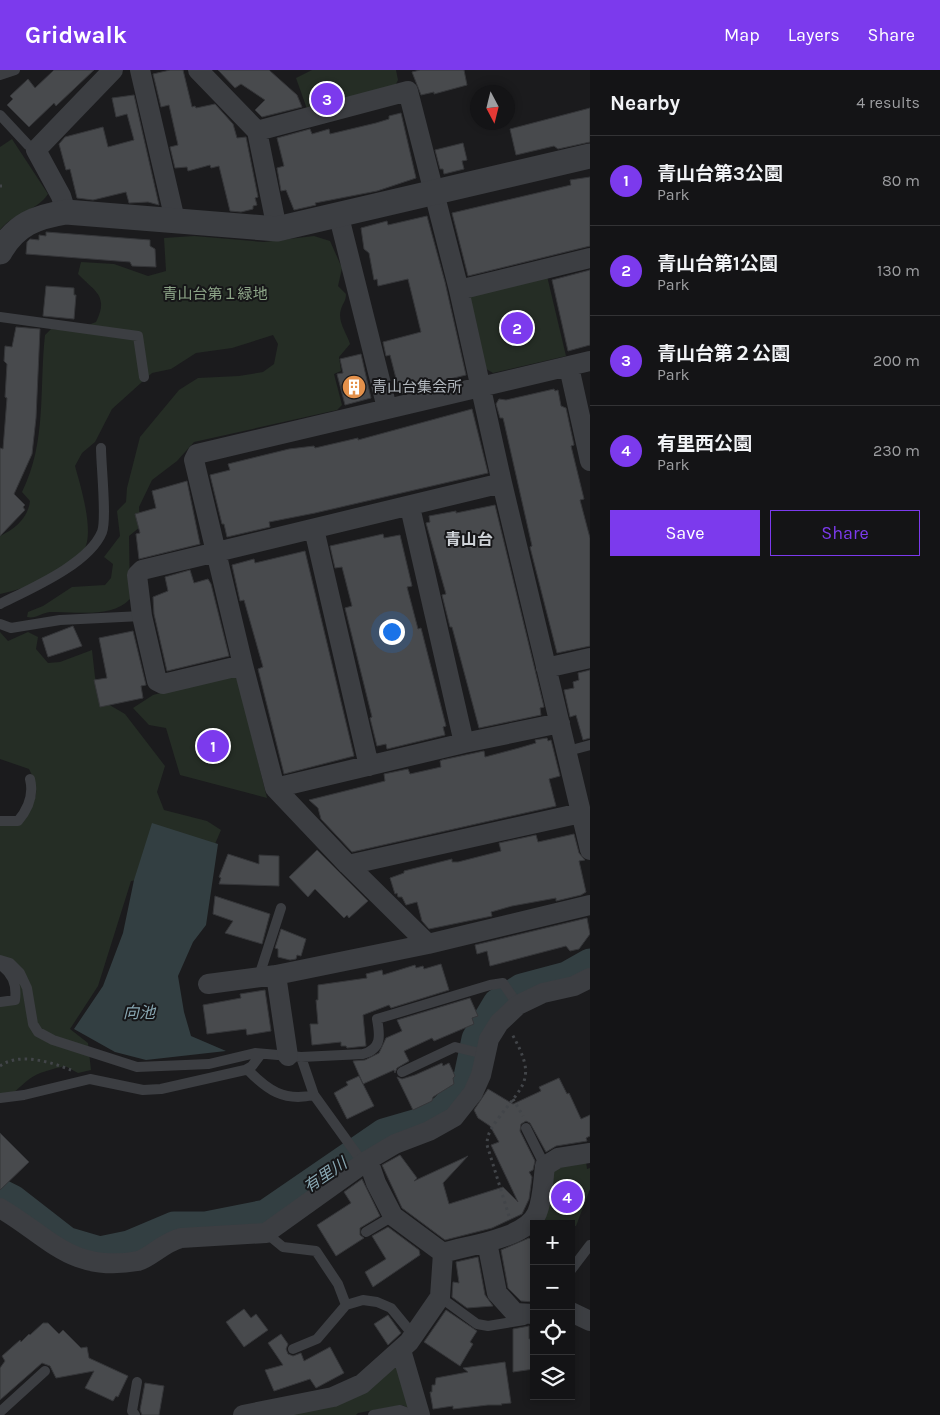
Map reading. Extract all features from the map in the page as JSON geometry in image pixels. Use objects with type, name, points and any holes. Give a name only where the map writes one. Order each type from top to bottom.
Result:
[{"type":"street","points":[[66,212],[60,196],[36,150],[114,70]]},
{"type":"street","points":[[140,70],[175,220]]},
{"type":"street","points":[[198,70],[257,130],[277,230]]},
{"type":"street","points":[[257,130],[408,92],[432,194],[459,290],[502,483],[546,668],[568,751],[590,850]]},
{"type":"street","points":[[0,252],[18,228],[45,216],[66,212],[277,230],[339,217],[590,156]]},
{"type":"street","points":[[339,217],[387,408]]},
{"type":"street","points":[[459,290],[590,258]]},
{"type":"street","points":[[428,944],[348,865],[275,788],[243,665],[218,553],[194,460],[197,454],[590,361]]},
{"type":"street","points":[[569,366],[590,460]]},
{"type":"street","points":[[243,665],[163,684],[158,681],[142,616],[137,575],[142,570],[410,507],[502,483]]},
{"type":"street","points":[[410,507],[464,743]]},
{"type":"street","points":[[314,529],[369,766]]},
{"type":"street","points":[[546,668],[590,658]]},
{"type":"street","points":[[275,788],[464,743],[560,723]]},
{"type":"street","points":[[348,865],[581,813]]},
{"type":"street","points":[[208,984],[268,976],[428,944],[590,905]]},
{"type":"street","points":[[268,976],[295,1057]]},
{"type":"street","points":[[0,1208],[26,1223],[49,1243],[83,1260],[97,1264],[140,1260],[168,1241],[181,1238],[266,1232],[365,1162],[395,1144],[429,1131],[454,1117],[473,1093],[481,1075],[484,1054],[489,1039],[511,1012],[543,993],[574,986],[590,978]]},
{"type":"street","points":[[443,1253],[488,1242],[514,1233],[532,1222],[538,1212],[545,1166],[558,1158],[590,1153]]},
{"type":"street","points":[[365,1162],[393,1216],[443,1253]]},
{"type":"street","points":[[488,1242],[497,1293],[516,1313],[530,1314]]},
{"type":"street","points":[[243,1415],[333,1398],[362,1384],[407,1343],[440,1298],[443,1253]]},
{"type":"street","points":[[407,1343],[420,1415]]},
{"type":"lane","points":[[0,75],[15,70]]},
{"type":"lane","points":[[0,115],[28,146],[36,150]]},
{"type":"lane","points":[[0,317],[138,336],[144,377]]},
{"type":"lane","points":[[0,604],[37,586],[72,564],[92,548],[102,532],[104,516],[101,448]]},
{"type":"lane","points":[[0,624],[11,628],[60,620],[142,616]]},
{"type":"lane","points":[[568,751],[590,745]]},
{"type":"lane","points":[[0,821],[18,821],[32,796],[30,779]]},
{"type":"lane","points":[[268,976],[280,908]]},
{"type":"lane","points":[[0,960],[10,962],[20,973],[27,988],[32,1024],[38,1032],[53,1040],[138,1067],[209,1064],[241,1056],[261,1054],[295,1057],[347,1056],[373,1051],[380,1036],[378,1018],[490,985],[503,984],[511,1012]]},
{"type":"lane","points":[[0,965],[12,975],[16,993],[15,1000],[0,1002]]},
{"type":"lane","points":[[402,1072],[455,1048],[484,1054]]},
{"type":"lane","points":[[0,1098],[24,1095],[90,1079],[143,1090],[180,1085],[247,1069],[261,1054]]},
{"type":"lane","points":[[295,1057],[314,1095],[365,1162]]},
{"type":"lane","points":[[247,1069],[259,1081],[285,1096],[294,1098],[314,1095]]},
{"type":"lane","points":[[526,1128],[545,1166]]},
{"type":"lane","points":[[366,1232],[393,1216]]},
{"type":"lane","points":[[266,1232],[283,1247],[316,1251],[338,1284],[346,1304]]},
{"type":"lane","points":[[575,1265],[590,1245]]},
{"type":"lane","points":[[440,1298],[478,1324],[488,1326],[524,1320],[530,1316]]},
{"type":"lane","points":[[293,1349],[317,1339],[346,1304],[363,1300],[377,1302],[392,1308],[407,1343]]},
{"type":"lane","points":[[0,1412],[45,1371]]},
{"type":"lane","points":[[135,1415],[132,1411],[137,1382]]},
{"type":"lane","points":[[373,1415],[400,1410],[413,1415]]},
{"type":"path","points":[[511,1012],[527,1065],[526,1077],[487,1136],[487,1145],[514,1233]]},
{"type":"path","points":[[0,1066],[12,1060],[29,1060],[60,1066],[90,1079]]},
{"type":"path","points":[[513,1099],[527,1124],[526,1128]]},
{"type":"green space","points":[[312,70],[396,70],[398,80],[394,88],[307,109],[296,78]]},
{"type":"green space","points":[[12,139],[48,194],[37,205],[12,219],[0,230],[0,147]]},
{"type":"green space","name":"青山台第１緑地","points":[[194,236],[264,242],[314,236],[330,241],[342,268],[338,286],[346,294],[340,318],[350,344],[339,357],[341,371],[334,374],[342,405],[337,410],[194,442],[177,461],[152,480],[139,507],[140,527],[129,536],[130,599],[122,605],[103,612],[50,612],[27,617],[28,612],[43,606],[72,587],[105,585],[111,578],[113,564],[104,557],[120,536],[117,511],[126,502],[127,488],[140,437],[179,390],[198,378],[239,376],[263,372],[274,364],[278,344],[273,335],[232,348],[196,353],[171,369],[152,373],[112,409],[95,442],[82,453],[75,466],[87,520],[87,542],[84,550],[68,567],[58,573],[34,584],[0,594],[0,536],[11,530],[24,518],[29,507],[30,501],[22,492],[30,473],[39,435],[45,335],[51,329],[73,331],[96,322],[100,313],[101,306],[98,295],[78,274],[81,262],[114,264],[148,276],[166,271],[164,238]]},
{"type":"green space","points":[[547,276],[566,356],[493,373],[483,367],[468,300],[475,291]]},
{"type":"green space","points":[[0,632],[8,641],[28,632],[38,637],[36,649],[48,663],[60,662],[92,650],[95,677],[101,700],[125,714],[165,766],[157,792],[164,810],[207,821],[221,830],[215,844],[145,879],[131,881],[98,986],[70,1029],[88,1043],[91,1070],[78,1073],[65,1066],[46,1071],[32,1077],[0,1101],[0,1004],[18,995],[0,964],[0,824],[24,819],[34,800],[36,789],[29,769],[0,759]]},
{"type":"green space","points":[[231,674],[238,680],[267,798],[180,775],[166,728],[149,725],[133,708],[153,695]]},
{"type":"green space","points":[[586,1161],[587,1169],[590,1168],[590,1189],[576,1226],[575,1220],[540,1220],[554,1170],[561,1164]]},
{"type":"green space","points":[[395,1362],[413,1410],[402,1405],[358,1413],[356,1415],[262,1415]]},
{"type":"water","name":"向池","points":[[152,823],[218,844],[206,925],[193,942],[178,976],[184,1012],[191,1036],[226,1051],[146,1060],[115,1052],[74,1029],[103,986],[123,933],[134,880]]},
{"type":"building","points":[[54,70],[94,70],[56,106],[54,103],[29,127],[7,105],[13,99],[10,96],[28,79],[35,88]]},
{"type":"building","points":[[170,70],[183,70],[192,107],[195,106],[196,108],[215,104],[233,124],[237,138],[246,137],[258,197],[255,198],[257,205],[253,206],[253,209],[241,212],[230,211],[219,166],[211,168],[210,165],[188,171],[187,167],[175,168],[170,147],[178,145],[169,105],[161,107],[153,74]]},
{"type":"building","points":[[218,70],[269,70],[297,95],[302,107],[262,117],[255,110],[265,100],[241,84],[235,88]]},
{"type":"building","points":[[420,70],[464,70],[467,85],[434,94],[434,92],[421,95],[412,72]]},
{"type":"building","points":[[134,95],[159,205],[148,202],[129,203],[126,192],[93,200],[77,198],[70,169],[66,170],[59,144],[65,137],[103,127],[108,147],[134,140],[127,114],[116,117],[112,98]]},
{"type":"building","points":[[590,108],[590,142],[558,149],[554,146],[516,155],[510,130],[515,130],[515,128]]},
{"type":"building","points":[[401,113],[416,178],[377,191],[315,203],[316,205],[294,210],[286,190],[281,191],[277,168],[284,166],[277,138],[310,129],[312,134],[329,129],[330,134],[376,123],[389,119],[389,116]]},
{"type":"building","points":[[463,143],[467,160],[462,161],[464,169],[444,174],[443,169],[440,169],[435,150]]},
{"type":"building","points":[[590,177],[590,246],[468,276],[452,213],[571,185],[570,180]]},
{"type":"building","points":[[427,216],[445,282],[466,375],[429,384],[429,387],[400,394],[390,355],[386,356],[383,342],[421,332],[408,279],[378,286],[377,279],[374,280],[369,253],[364,249],[361,228],[387,221],[388,225]]},
{"type":"building","points":[[46,232],[150,240],[150,246],[155,249],[156,267],[132,266],[130,262],[26,254],[27,242],[30,239],[39,240],[39,235],[46,236]]},
{"type":"building","points":[[590,270],[590,345],[568,351],[552,280]]},
{"type":"building","points":[[46,286],[74,288],[74,295],[76,295],[74,319],[43,316]]},
{"type":"building","points":[[16,327],[40,329],[36,418],[32,454],[14,494],[25,505],[23,507],[25,510],[0,536],[0,448],[3,449],[7,398],[5,397],[7,364],[4,361],[5,346],[12,347]]},
{"type":"building","name":"青山台集会所","points":[[361,354],[371,398],[345,405],[337,374],[343,373],[340,359]]},
{"type":"building","points":[[554,389],[555,391],[558,390],[561,406],[566,408],[574,445],[571,446],[584,499],[580,500],[590,538],[590,646],[557,653],[530,547],[532,546],[504,422],[503,418],[500,418],[496,404],[499,399],[506,400]]},
{"type":"building","points":[[472,409],[488,473],[269,522],[270,527],[227,537],[210,475],[230,470],[228,464],[289,449],[314,446],[315,448],[358,438],[358,440]]},
{"type":"building","points":[[187,481],[200,544],[139,559],[136,534],[140,533],[135,514],[156,508],[152,491]]},
{"type":"building","points":[[495,505],[544,707],[540,708],[541,715],[479,728],[452,627],[450,627],[442,595],[446,594],[426,523],[430,522],[429,516]]},
{"type":"building","points":[[383,534],[384,538],[400,535],[412,586],[407,587],[418,629],[421,628],[446,726],[443,727],[445,735],[387,749],[386,744],[377,746],[370,718],[372,717],[345,608],[352,606],[342,567],[335,568],[330,546]]},
{"type":"building","points":[[305,551],[354,756],[284,774],[258,669],[263,667],[244,600],[240,601],[232,565],[254,559],[255,563]]},
{"type":"building","points":[[190,570],[194,583],[208,579],[211,584],[229,656],[167,671],[154,614],[153,597],[168,591],[165,577]]},
{"type":"building","points":[[73,626],[82,646],[48,657],[42,638]]},
{"type":"building","points":[[133,631],[146,685],[141,686],[143,698],[100,707],[94,680],[107,678],[99,638]]},
{"type":"building","points":[[590,670],[590,738],[583,740],[576,715],[570,717],[564,690],[574,688],[573,682],[579,680],[578,673]]},
{"type":"building","points":[[547,738],[548,741],[551,740],[560,776],[549,779],[556,806],[352,852],[321,819],[318,808],[309,800],[385,781],[384,774],[408,769],[410,774],[441,767],[440,761],[442,760],[484,751],[485,757],[536,743],[535,740]]},
{"type":"building","points":[[574,834],[579,853],[585,860],[579,861],[586,892],[556,901],[556,898],[512,906],[491,912],[492,916],[429,929],[422,921],[417,902],[406,905],[402,897],[398,897],[397,893],[395,894],[390,878],[404,873],[404,871],[452,859],[452,862],[458,862],[501,851],[499,843],[536,835],[538,842]]},
{"type":"building","points":[[317,850],[368,901],[349,918],[347,915],[344,918],[315,889],[308,897],[289,877]]},
{"type":"building","points":[[228,854],[259,864],[259,855],[279,856],[279,886],[219,884],[221,878],[219,877]]},
{"type":"building","points":[[215,896],[270,914],[262,944],[225,933],[233,921],[213,914]]},
{"type":"building","points":[[587,918],[590,934],[579,949],[570,951],[566,946],[490,966],[487,951],[477,954],[475,945]]},
{"type":"building","points":[[281,929],[306,939],[301,956],[297,955],[296,959],[290,960],[278,957],[278,949],[275,948]]},
{"type":"building","points":[[441,964],[449,990],[391,1008],[389,1005],[363,1015],[366,1046],[347,1048],[346,1046],[341,1046],[341,1042],[312,1045],[310,1024],[318,1024],[316,1000],[318,1000],[318,985],[367,978],[366,974],[382,970],[383,975],[415,965],[416,968],[423,966],[424,969]]},
{"type":"building","points":[[265,990],[271,1031],[247,1035],[246,1029],[207,1034],[203,1005],[241,998],[240,994]]},
{"type":"building","points":[[470,998],[478,1016],[472,1018],[474,1024],[434,1041],[432,1038],[404,1051],[409,1061],[397,1068],[395,1073],[394,1070],[363,1084],[353,1061],[365,1060],[379,1053],[386,1038],[402,1031],[397,1020]]},
{"type":"building","points":[[442,1063],[443,1066],[449,1063],[455,1076],[453,1078],[454,1084],[433,1097],[432,1101],[413,1110],[397,1077],[402,1079],[415,1075]]},
{"type":"building","points":[[359,1076],[374,1106],[347,1119],[334,1093],[348,1085],[346,1082]]},
{"type":"building","points":[[559,1078],[567,1094],[569,1093],[581,1119],[590,1115],[590,1136],[586,1138],[587,1141],[556,1146],[546,1152],[530,1123],[526,1121],[521,1124],[520,1131],[535,1161],[533,1170],[529,1172],[532,1177],[529,1199],[522,1214],[492,1228],[445,1240],[402,1208],[382,1165],[400,1155],[417,1178],[414,1181],[468,1156],[443,1183],[449,1204],[503,1187],[518,1202],[491,1145],[499,1142],[490,1126],[478,1118],[474,1110],[488,1089],[513,1104],[541,1091],[539,1087]]},
{"type":"building","points":[[0,1133],[29,1162],[0,1190]]},
{"type":"building","points":[[362,1179],[380,1216],[360,1228],[360,1235],[364,1238],[336,1256],[317,1225],[351,1203],[344,1192]]},
{"type":"building","points":[[388,1227],[419,1250],[420,1255],[373,1287],[365,1272],[386,1259],[372,1236]]},
{"type":"building","points":[[530,1239],[530,1302],[521,1301],[508,1288],[501,1250]]},
{"type":"building","points":[[478,1257],[485,1295],[493,1306],[467,1308],[452,1297],[453,1282],[459,1283],[456,1262]]},
{"type":"building","points":[[244,1309],[251,1318],[256,1314],[268,1330],[244,1347],[226,1322]]},
{"type":"building","points":[[446,1310],[477,1331],[470,1342],[473,1344],[460,1366],[424,1342]]},
{"type":"building","points":[[388,1315],[401,1333],[388,1345],[374,1324]]},
{"type":"building","points":[[43,1323],[48,1323],[59,1334],[63,1330],[81,1348],[87,1347],[89,1358],[128,1376],[118,1397],[116,1396],[113,1401],[85,1388],[94,1371],[56,1378],[50,1366],[42,1363],[0,1400],[0,1368],[5,1361],[2,1356]]},
{"type":"building","points":[[529,1326],[530,1370],[513,1372],[513,1329]]},
{"type":"building","points":[[281,1334],[288,1344],[286,1349],[288,1354],[293,1356],[301,1353],[304,1361],[330,1347],[344,1373],[316,1388],[310,1379],[274,1391],[265,1370],[283,1365],[268,1343]]},
{"type":"building","points":[[505,1362],[511,1403],[453,1409],[453,1406],[433,1409],[430,1392],[432,1392],[432,1385],[435,1385],[436,1378],[468,1372],[463,1368]]},
{"type":"building","points":[[145,1383],[164,1386],[159,1415],[142,1415],[140,1410]]},
{"type":"waterway","name":"有里川","points":[[0,1194],[12,1200],[66,1242],[100,1252],[129,1246],[174,1227],[206,1227],[266,1215],[384,1134],[422,1123],[444,1110],[459,1095],[469,1077],[477,1039],[498,1004],[522,989],[567,977],[590,964]]},
{"type":"place","name":"青山台第２公園","points":[[327,99]]},
{"type":"place","name":"青山台第1公園","points":[[517,328]]},
{"type":"place","name":"青山台集会所","points":[[354,387]]},
{"type":"place","name":"青山台第3公園","points":[[213,746]]},
{"type":"place","name":"有里西公園","points":[[567,1197]]},
{"type":"district","name":"青山台","points":[[469,539]]}]
